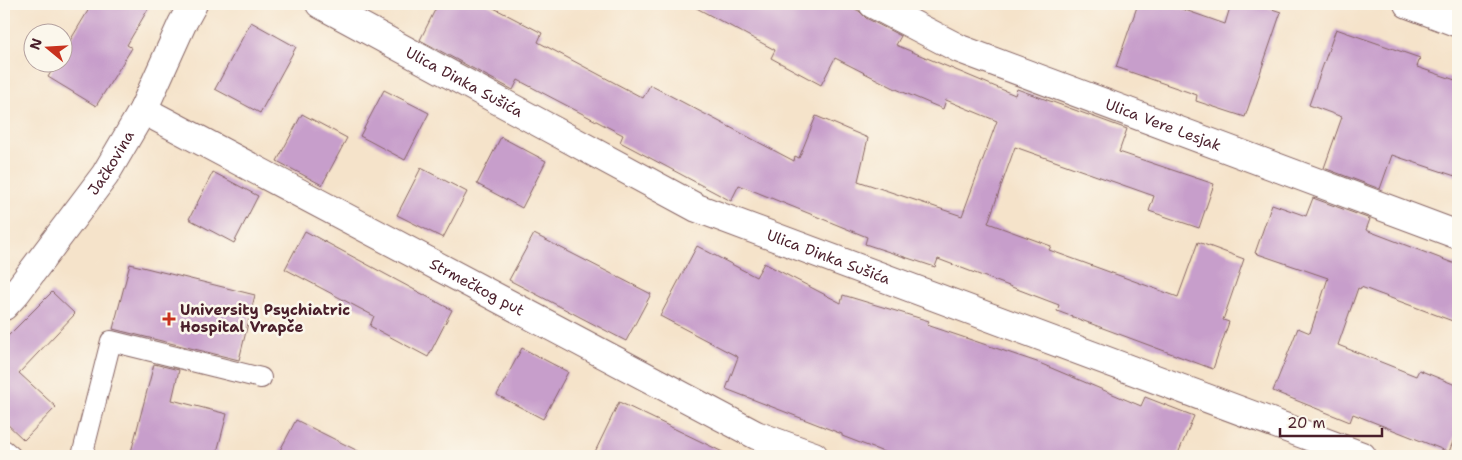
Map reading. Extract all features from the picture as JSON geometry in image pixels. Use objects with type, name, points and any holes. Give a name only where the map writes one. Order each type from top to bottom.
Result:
[{"type":"street","name":"Jačkovina","points":[[4,306],[16,293],[104,175],[143,110],[193,4]]},
{"type":"street","name":"Ulica Dinka Sušića","points":[[320,4],[697,208],[1362,456]]},
{"type":"street","name":"Ulica Vere Lesjak","points":[[873,4],[960,49],[1458,235]]},
{"type":"street","points":[[1408,4],[1458,23]]},
{"type":"street","name":"Strmečkog put","points":[[143,110],[756,434],[814,456]]},
{"type":"lane","points":[[82,456],[111,341],[261,378]]},
{"type":"lane","points":[[4,450],[12,456]]},
{"type":"building","points":[[92,4],[151,4],[127,45],[132,48],[96,106],[48,77],[51,72],[72,72],[72,37]]},
{"type":"building","points":[[438,4],[486,4],[542,33],[538,42],[643,98],[650,85],[794,161],[795,156],[799,158],[816,116],[868,138],[858,181],[962,216],[997,121],[946,100],[943,109],[896,89],[835,58],[821,85],[771,58],[775,50],[689,4],[845,4],[859,11],[866,18],[901,36],[896,45],[1015,95],[1017,89],[1127,129],[1119,152],[1214,184],[1199,228],[1149,211],[1154,196],[1015,147],[988,223],[1051,246],[1049,250],[1178,297],[1198,242],[1244,259],[1223,320],[1229,322],[1213,369],[1057,311],[1059,305],[938,259],[935,267],[865,244],[867,237],[739,185],[731,201],[620,142],[623,135],[518,80],[513,90],[420,40]]},
{"type":"building","points":[[1138,4],[1168,4],[1225,24],[1231,4],[1257,4],[1281,12],[1245,117],[1196,101],[1197,95],[1116,67]]},
{"type":"building","points":[[251,22],[296,47],[260,113],[215,89]]},
{"type":"building","points":[[1336,29],[1420,58],[1417,67],[1458,81],[1458,177],[1392,155],[1380,189],[1324,168],[1342,117],[1309,105]]},
{"type":"building","points":[[384,90],[429,113],[405,160],[360,136]]},
{"type":"building","points":[[302,114],[347,138],[322,185],[277,161]]},
{"type":"building","points":[[501,137],[546,161],[522,208],[477,184]]},
{"type":"building","points":[[421,168],[467,192],[443,238],[397,215]]},
{"type":"building","points":[[213,172],[258,196],[234,243],[189,219]]},
{"type":"building","points":[[1313,198],[1370,219],[1366,230],[1458,265],[1458,323],[1361,287],[1360,289],[1358,288],[1338,345],[1416,376],[1419,370],[1458,386],[1458,428],[1449,452],[1353,414],[1350,422],[1273,391],[1298,328],[1310,333],[1328,278],[1255,253],[1272,204],[1306,216]]},
{"type":"building","points":[[305,231],[452,310],[428,357],[370,326],[374,316],[285,269]]},
{"type":"building","points":[[534,234],[651,294],[626,341],[509,280]]},
{"type":"building","points":[[697,246],[756,277],[764,263],[841,303],[843,295],[929,321],[927,325],[1037,362],[1141,406],[1145,397],[1194,416],[1177,456],[894,456],[726,389],[738,357],[660,316]]},
{"type":"building","points":[[130,264],[255,295],[239,360],[113,329]]},
{"type":"building","points":[[52,292],[75,314],[19,373],[56,407],[24,440],[4,421],[4,340]]},
{"type":"building","points":[[522,348],[568,372],[543,419],[497,395]]},
{"type":"building","points":[[154,364],[179,370],[172,400],[227,414],[216,456],[130,456]]},
{"type":"building","points":[[619,402],[731,456],[593,456]]},
{"type":"building","points":[[296,420],[368,456],[277,456]]},
{"type":"place","name":"University Psychiatric Hospital Vrapče","points":[[169,319]]}]
